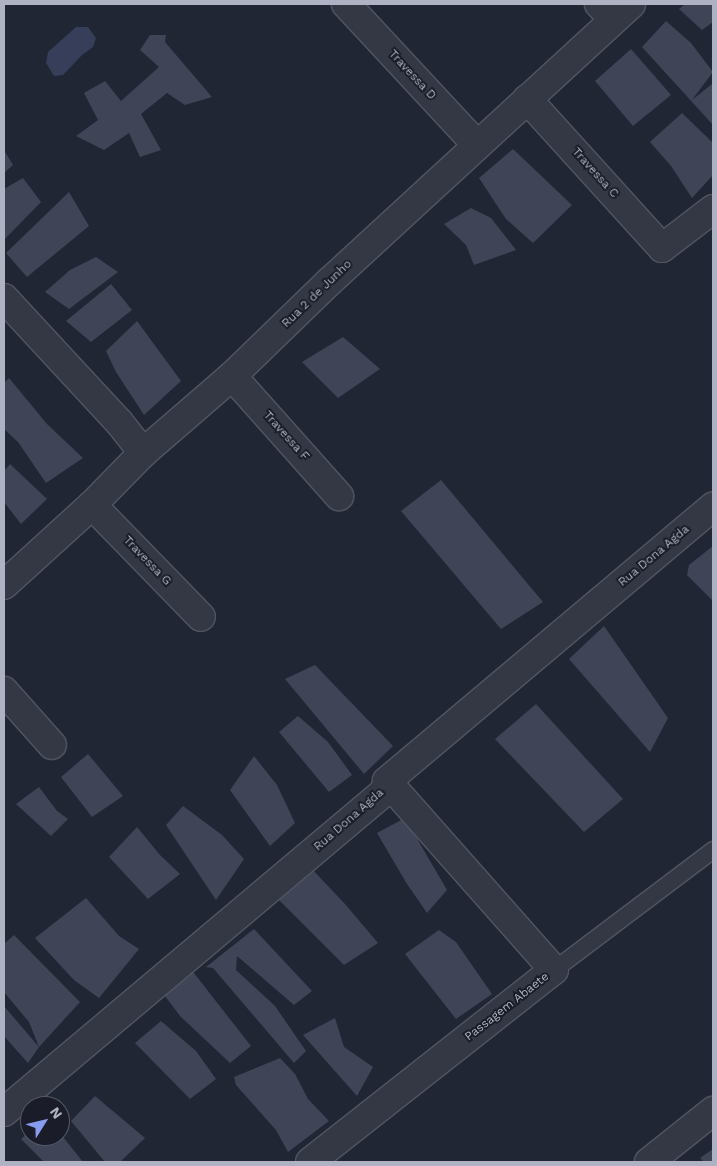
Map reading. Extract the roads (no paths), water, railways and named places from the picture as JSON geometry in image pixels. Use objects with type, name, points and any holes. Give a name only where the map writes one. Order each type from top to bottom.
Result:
[{"type":"street","name":"Travessa D","points":[[346,4],[477,145]]},
{"type":"street","name":"Rua 2 de Junho","points":[[4,585],[92,505],[143,453],[232,376],[329,282],[527,99],[614,9]]},
{"type":"street","name":"Travessa C","points":[[527,99],[662,248],[713,209]]},
{"type":"street","points":[[4,298],[119,422],[143,453]]},
{"type":"street","name":"Travessa F","points":[[232,376],[339,496]]},
{"type":"street","name":"Travessa G","points":[[92,505],[201,617]]},
{"type":"street","name":"Rua Dona Agda","points":[[4,1112],[386,790],[387,782],[713,506]]},
{"type":"street","points":[[4,690],[52,745]]},
{"type":"street","name":"Passagem Abaete","points":[[310,1162],[554,970],[387,782]]},
{"type":"street","points":[[649,1162],[713,1111]]},
{"type":"lane","points":[[554,970],[713,850]]},
{"type":"water","points":[[76,27],[88,27],[96,38],[93,47],[82,55],[63,75],[54,76],[46,63],[48,52]]}]
